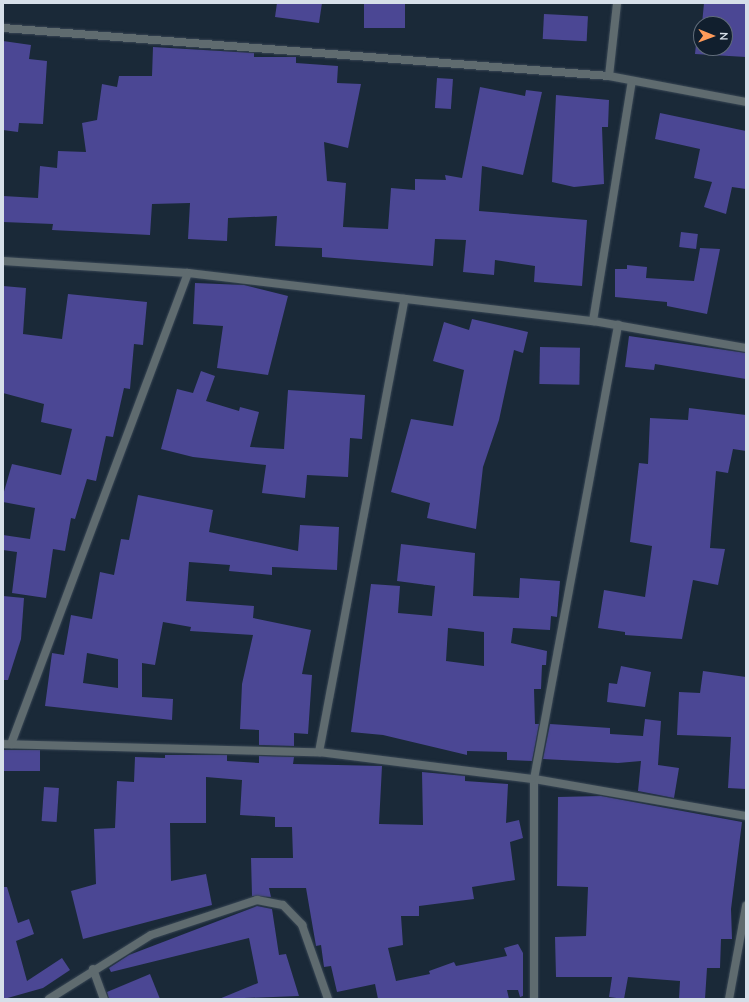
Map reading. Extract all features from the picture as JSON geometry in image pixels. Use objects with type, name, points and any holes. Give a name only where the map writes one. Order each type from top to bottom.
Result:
[{"type":"street","points":[[609,76],[617,3]]},
{"type":"street","points":[[3,28],[609,76],[746,102]]},
{"type":"street","points":[[594,321],[632,81]]},
{"type":"street","points":[[3,261],[188,273],[594,321],[746,348]]},
{"type":"street","points":[[188,273],[7,744],[320,752],[534,779],[746,816]]},
{"type":"street","points":[[320,752],[405,299]]},
{"type":"street","points":[[534,999],[534,779],[618,325]]},
{"type":"street","points":[[50,999],[93,969],[151,935],[257,900],[283,905],[302,925],[328,999]]},
{"type":"street","points":[[728,999],[746,906]]},
{"type":"street","points":[[93,969],[104,999]]},
{"type":"building","points":[[277,3],[322,3],[319,23],[275,17]]},
{"type":"building","points":[[364,3],[405,3],[405,28],[364,28]]},
{"type":"building","points":[[704,3],[746,3],[746,57],[729,56],[733,56],[733,16],[703,16]]},
{"type":"building","points":[[544,14],[588,16],[587,41],[543,39]]},
{"type":"building","points":[[3,41],[31,45],[29,59],[47,61],[43,124],[19,123],[18,132],[3,130]]},
{"type":"building","points":[[153,47],[254,53],[254,57],[296,57],[296,63],[338,66],[337,83],[361,84],[348,148],[324,142],[327,181],[346,183],[343,227],[388,229],[391,188],[415,190],[415,179],[446,180],[445,175],[462,178],[480,87],[525,96],[526,90],[542,92],[523,175],[482,166],[479,211],[587,220],[582,286],[534,282],[535,266],[495,260],[494,275],[463,272],[466,240],[435,239],[433,266],[322,257],[322,248],[275,246],[277,216],[228,218],[227,241],[188,239],[190,203],[152,204],[150,235],[52,230],[53,224],[3,222],[3,196],[38,198],[40,166],[57,168],[58,151],[86,152],[82,123],[97,120],[102,84],[117,87],[119,76],[152,76]]},
{"type":"building","points":[[437,78],[453,79],[451,109],[435,108]]},
{"type":"building","points":[[556,95],[609,100],[608,127],[602,127],[604,184],[574,187],[552,182]]},
{"type":"building","points":[[660,113],[746,131],[746,189],[732,187],[726,214],[704,207],[712,182],[694,178],[700,149],[655,139]]},
{"type":"building","points":[[681,232],[698,234],[696,249],[679,247]]},
{"type":"building","points":[[700,248],[720,249],[707,314],[667,306],[667,302],[615,297],[615,269],[627,269],[627,265],[647,267],[646,278],[694,281]]},
{"type":"building","points":[[195,283],[244,285],[288,296],[268,375],[217,368],[223,326],[193,324]]},
{"type":"building","points":[[3,286],[26,288],[23,334],[62,339],[68,294],[147,302],[143,345],[134,344],[130,389],[124,388],[113,437],[106,436],[96,481],[87,479],[75,519],[71,518],[65,551],[53,549],[46,598],[12,593],[17,552],[3,550],[3,535],[30,539],[35,508],[3,502],[3,495],[12,464],[61,475],[72,429],[41,422],[44,404],[3,393]]},
{"type":"building","points":[[472,319],[528,332],[523,353],[514,350],[499,420],[483,467],[476,529],[427,518],[430,503],[391,492],[411,419],[453,426],[464,370],[433,361],[444,322],[469,330]]},
{"type":"building","points":[[629,336],[746,353],[746,379],[655,364],[654,370],[625,367]]},
{"type":"building","points":[[540,347],[580,348],[579,385],[539,384]]},
{"type":"building","points":[[201,371],[215,376],[206,401],[239,411],[240,407],[259,412],[250,447],[284,449],[288,390],[365,395],[362,439],[350,438],[348,477],[307,475],[305,498],[262,493],[266,465],[193,457],[161,449],[177,389],[193,393]]},
{"type":"building","points":[[689,408],[746,415],[746,451],[733,449],[728,473],[716,471],[710,548],[725,549],[718,585],[693,580],[682,639],[625,635],[625,632],[598,628],[604,590],[645,597],[652,546],[630,542],[639,463],[648,464],[650,418],[688,420]]},
{"type":"building","points":[[138,495],[213,510],[209,532],[298,551],[300,525],[339,527],[337,570],[272,567],[272,575],[229,571],[230,565],[189,562],[186,601],[254,606],[253,618],[311,630],[302,674],[312,675],[308,734],[294,733],[294,746],[259,745],[259,730],[240,729],[242,684],[253,635],[190,631],[191,627],[163,622],[155,665],[142,663],[142,697],[173,699],[172,720],[45,706],[52,653],[64,655],[71,615],[92,619],[100,572],[114,575],[121,539],[129,540]],"holes":[[[87,653],[118,659],[118,688],[83,683]]]},
{"type":"building","points":[[401,544],[475,553],[473,596],[519,598],[520,578],[560,581],[557,617],[551,616],[550,630],[513,628],[511,643],[547,651],[546,665],[542,665],[541,689],[534,689],[535,724],[539,724],[532,761],[507,760],[507,752],[467,751],[467,755],[383,735],[351,732],[371,584],[400,586],[398,613],[432,616],[435,586],[397,581]],"holes":[[[448,628],[484,632],[484,666],[446,661]]]},
{"type":"building","points":[[3,596],[24,598],[21,639],[8,680],[3,680]]},
{"type":"building","points":[[621,666],[651,672],[645,707],[607,702],[609,683],[617,684]]},
{"type":"building","points":[[703,671],[746,677],[746,789],[728,788],[731,737],[677,735],[679,692],[700,693]]},
{"type":"building","points":[[645,719],[661,721],[658,765],[679,768],[674,798],[638,791],[641,761],[618,763],[543,759],[550,724],[610,728],[610,734],[643,736]]},
{"type":"building","points":[[3,750],[40,750],[40,771],[3,771]]},
{"type":"building","points":[[165,755],[227,755],[227,761],[259,763],[259,756],[294,757],[293,764],[382,766],[379,824],[423,825],[422,772],[465,776],[465,781],[508,784],[506,823],[519,820],[523,838],[510,842],[515,880],[472,887],[474,899],[419,906],[419,916],[401,916],[403,945],[388,948],[396,981],[430,974],[429,971],[454,962],[456,966],[507,956],[504,948],[518,944],[523,953],[523,996],[520,997],[518,990],[507,990],[509,999],[378,999],[375,984],[337,992],[331,966],[324,967],[321,945],[316,946],[306,888],[269,888],[271,897],[252,896],[251,858],[293,858],[292,827],[275,827],[275,817],[240,815],[242,780],[206,777],[206,823],[170,823],[171,881],[206,874],[212,905],[83,939],[71,891],[96,884],[94,829],[115,828],[117,781],[134,782],[135,757],[165,758]]},
{"type":"building","points":[[44,787],[59,788],[57,822],[42,821]]},
{"type":"building","points":[[601,796],[742,822],[731,909],[732,939],[721,939],[720,968],[707,968],[705,999],[679,999],[680,981],[628,977],[624,999],[609,997],[612,977],[556,977],[555,937],[586,936],[588,887],[557,886],[558,797]]},
{"type":"building","points":[[3,887],[7,887],[18,923],[29,919],[34,934],[16,941],[27,981],[62,958],[70,970],[43,988],[4,999]]},
{"type":"building","points":[[257,906],[272,909],[279,955],[286,954],[299,996],[219,999],[258,983],[249,938],[111,972],[109,968],[129,955]]},
{"type":"building","points":[[150,974],[160,999],[109,999],[107,992]]}]
